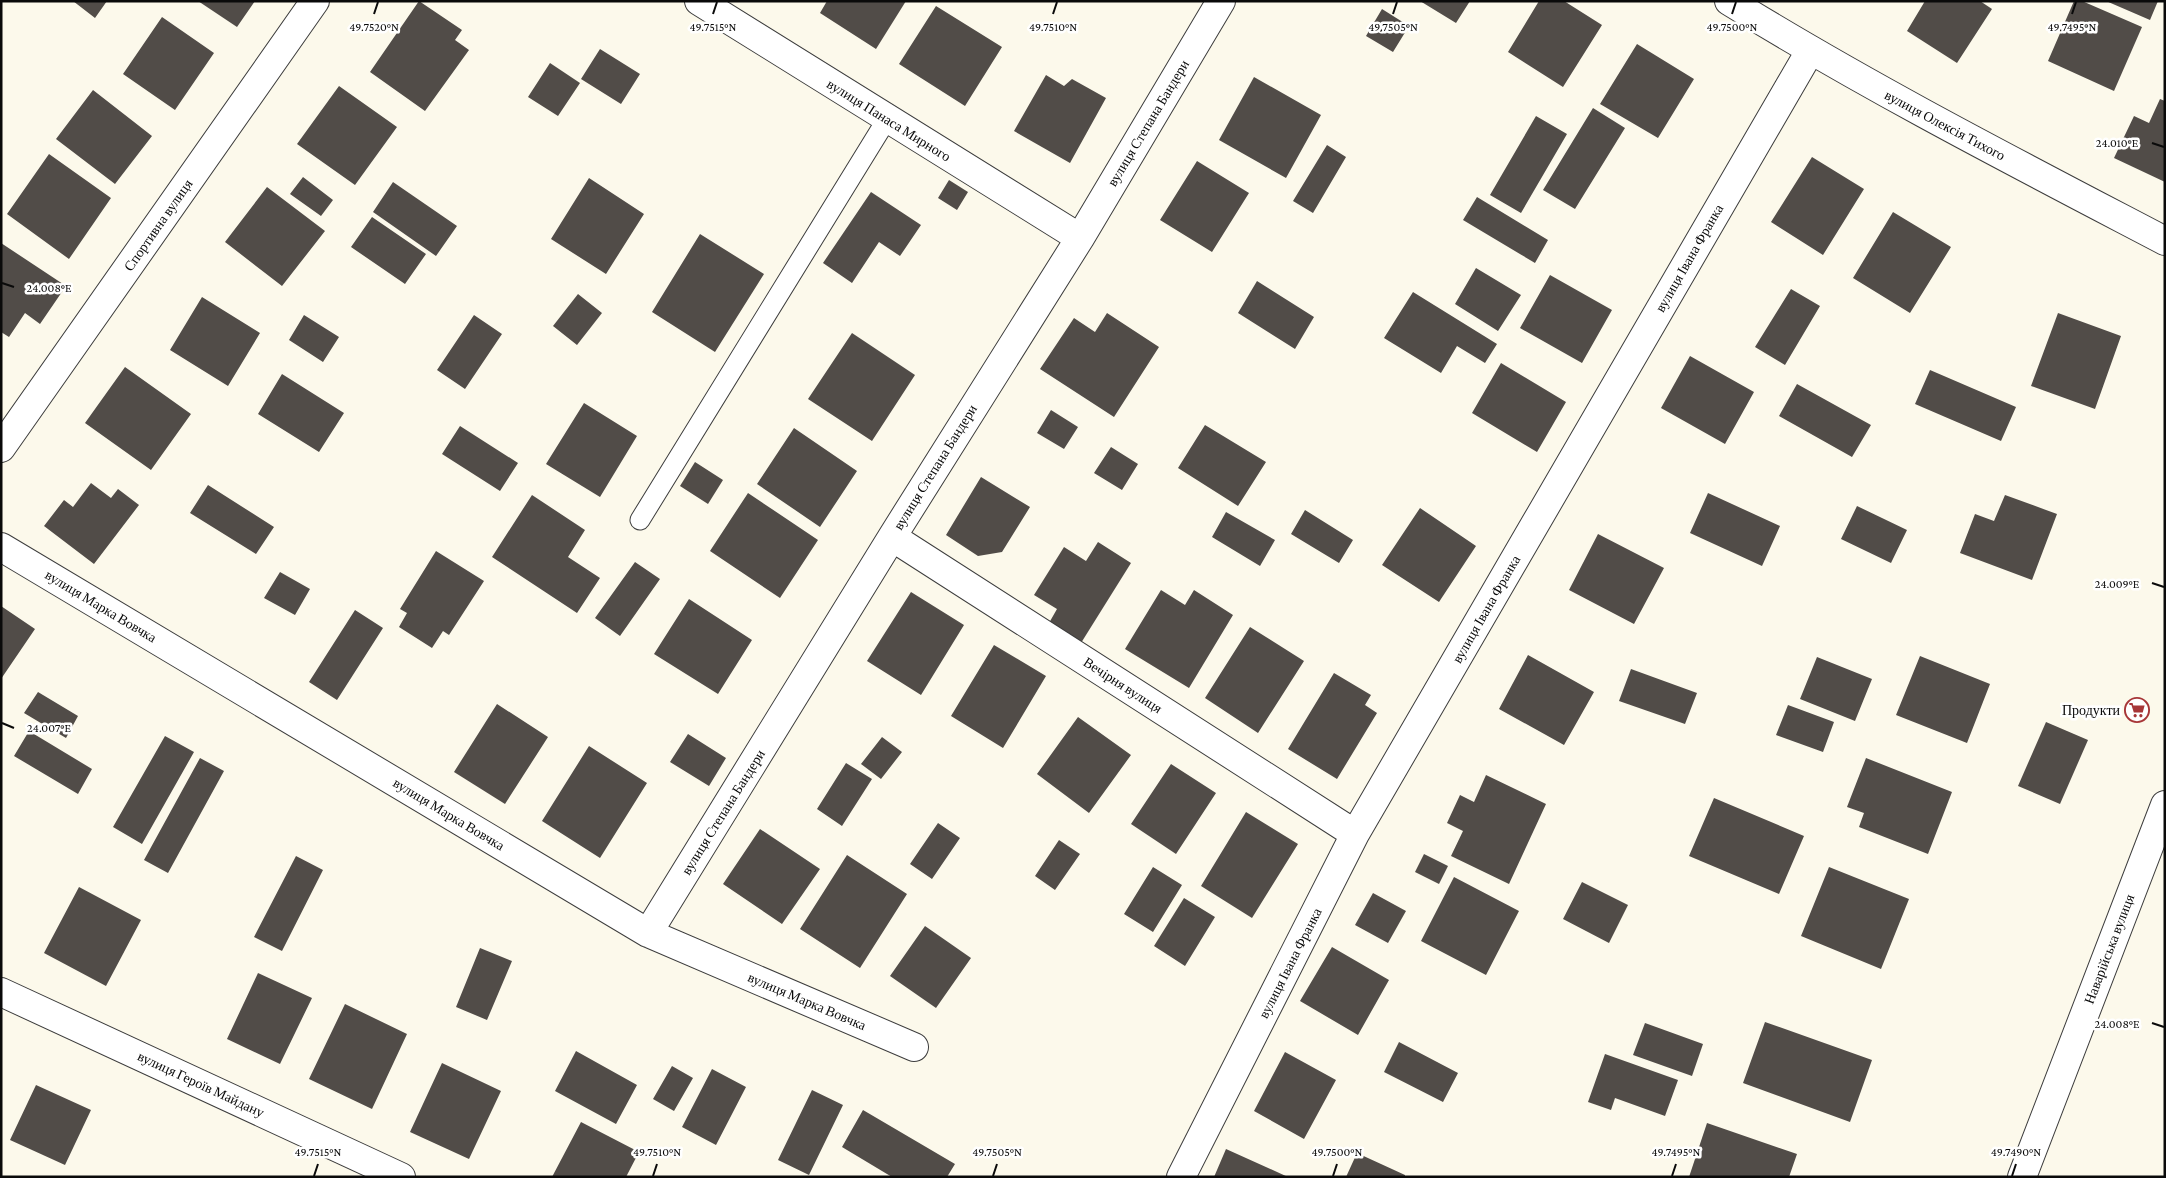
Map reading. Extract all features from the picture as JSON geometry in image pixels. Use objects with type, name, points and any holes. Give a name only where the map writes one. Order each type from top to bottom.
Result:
[{"type":"street","name":"Спортивна вулиця","points":[[1,448],[315,1]]},
{"type":"street","name":"вулиця Панаса Мирного","points":[[698,1],[1080,238]]},
{"type":"street","name":"вулиця Степана Бандери","points":[[648,933],[892,537],[1080,238],[1221,1]]},
{"type":"street","name":"вулиця Олексія Тихого","points":[[1729,1],[1810,51],[1937,122],[2165,241]]},
{"type":"street","name":"вулиця Івана Франка","points":[[1181,1177],[1355,834],[1810,51]]},
{"type":"street","name":"Вечірня вулиця","points":[[892,537],[1355,834]]},
{"type":"street","name":"вулиця Марка Вовчка","points":[[1,546],[648,933],[914,1047]]},
{"type":"street","name":"Наварійська вулиця","points":[[2022,1177],[2165,806]]},
{"type":"street","name":"вулиця Героїв Майдану","points":[[1,992],[401,1177]]},
{"type":"lane","points":[[640,520],[887,118]]},
{"type":"building","points":[[73,1],[107,1],[95,18]]},
{"type":"building","points":[[198,1],[255,1],[237,27]]},
{"type":"building","points":[[419,1],[462,30],[455,40],[469,50],[425,111],[370,72]]},
{"type":"building","points":[[827,1],[906,1],[876,49],[820,13]]},
{"type":"building","points":[[1420,1],[1470,1],[1456,23]]},
{"type":"building","points":[[1539,1],[1564,1],[1602,25],[1563,87],[1508,52]]},
{"type":"building","points":[[1925,1],[1980,1],[1992,9],[1957,63],[1907,31]]},
{"type":"building","points":[[2074,1],[2082,1],[2142,27],[2114,91],[2048,61]]},
{"type":"building","points":[[2106,1],[2158,1],[2150,20]]},
{"type":"building","points":[[936,6],[1002,47],[965,106],[899,64]]},
{"type":"building","points":[[1382,9],[1409,26],[1393,52],[1366,36]]},
{"type":"building","points":[[162,17],[214,53],[175,110],[123,74]]},
{"type":"building","points":[[1637,44],[1694,79],[1658,138],[1600,104]]},
{"type":"building","points":[[600,49],[640,74],[621,104],[581,79]]},
{"type":"building","points":[[550,63],[580,83],[558,116],[528,97]]},
{"type":"building","points":[[1046,75],[1064,86],[1072,79],[1106,98],[1070,163],[1014,131]]},
{"type":"building","points":[[1254,77],[1321,115],[1286,178],[1219,140]]},
{"type":"building","points":[[339,86],[397,127],[355,185],[297,144]]},
{"type":"building","points":[[93,90],[152,136],[115,184],[56,139]]},
{"type":"building","points":[[2160,99],[2165,101],[2165,182],[2114,158],[2134,116],[2149,123]]},
{"type":"building","points":[[1593,108],[1625,128],[1575,209],[1543,190]]},
{"type":"building","points":[[1536,116],[1567,134],[1521,213],[1490,195]]},
{"type":"building","points":[[1327,145],[1346,157],[1313,213],[1293,201]]},
{"type":"building","points":[[49,154],[111,198],[69,259],[7,214]]},
{"type":"building","points":[[1812,157],[1864,189],[1823,255],[1771,222]]},
{"type":"building","points":[[1197,161],[1249,193],[1212,252],[1160,220]]},
{"type":"building","points":[[303,177],[333,200],[321,216],[290,194]]},
{"type":"building","points":[[589,178],[644,214],[606,274],[551,239]]},
{"type":"building","points":[[949,180],[968,192],[957,210],[938,198]]},
{"type":"building","points":[[393,182],[457,226],[436,256],[373,212]]},
{"type":"building","points":[[267,187],[325,231],[282,286],[225,242]]},
{"type":"building","points":[[871,192],[921,225],[900,256],[879,242],[852,283],[823,263]]},
{"type":"building","points":[[1477,197],[1548,240],[1535,263],[1463,220]]},
{"type":"building","points":[[1893,212],[1951,247],[1910,313],[1853,278]]},
{"type":"building","points":[[372,217],[426,254],[405,284],[351,247]]},
{"type":"building","points":[[700,234],[764,274],[715,352],[652,312]]},
{"type":"building","points":[[1,243],[66,286],[40,324],[25,313],[9,337],[1,332]]},
{"type":"building","points":[[1476,268],[1521,295],[1498,331],[1455,304]]},
{"type":"building","points":[[1550,275],[1612,310],[1582,363],[1520,328]]},
{"type":"building","points":[[1257,281],[1314,317],[1295,349],[1238,313]]},
{"type":"building","points":[[1791,289],[1820,306],[1785,365],[1755,347]]},
{"type":"building","points":[[1413,292],[1497,344],[1485,363],[1457,346],[1441,373],[1384,338]]},
{"type":"building","points":[[578,294],[602,313],[577,345],[553,326]]},
{"type":"building","points":[[202,297],[260,333],[228,386],[170,350]]},
{"type":"building","points":[[1107,313],[1159,347],[1114,417],[1040,369],[1074,318],[1095,332]]},
{"type":"building","points":[[2058,313],[2121,336],[2095,409],[2031,386]]},
{"type":"building","points":[[304,315],[339,337],[323,362],[289,340]]},
{"type":"building","points":[[474,315],[502,334],[465,389],[437,370]]},
{"type":"building","points":[[852,333],[915,375],[872,441],[808,399]]},
{"type":"building","points":[[1690,356],[1754,392],[1725,444],[1661,408]]},
{"type":"building","points":[[1501,363],[1566,402],[1537,452],[1472,413]]},
{"type":"building","points":[[125,367],[191,414],[151,470],[85,423]]},
{"type":"building","points":[[1930,370],[2016,407],[2001,441],[1915,404]]},
{"type":"building","points":[[282,374],[344,413],[319,452],[258,414]]},
{"type":"building","points":[[1797,384],[1871,425],[1852,457],[1779,416]]},
{"type":"building","points":[[584,403],[637,436],[600,497],[546,464]]},
{"type":"building","points":[[1051,410],[1078,427],[1064,449],[1037,433]]},
{"type":"building","points":[[1205,425],[1266,462],[1238,506],[1178,468]]},
{"type":"building","points":[[460,426],[518,463],[500,491],[442,454]]},
{"type":"building","points":[[794,428],[857,471],[820,527],[757,484]]},
{"type":"building","points":[[1111,447],[1138,464],[1122,490],[1094,473]]},
{"type":"building","points":[[695,462],[723,480],[708,504],[680,486]]},
{"type":"building","points":[[981,477],[1030,507],[1002,552],[978,556],[946,535]]},
{"type":"building","points":[[91,483],[111,498],[118,489],[139,505],[94,564],[44,526],[64,500],[73,507]]},
{"type":"building","points":[[208,485],[274,527],[256,554],[190,513]]},
{"type":"building","points":[[748,493],[818,540],[780,598],[710,551]]},
{"type":"building","points":[[1708,493],[1780,526],[1762,566],[1690,533]]},
{"type":"building","points":[[532,495],[585,530],[568,557],[600,578],[577,613],[492,557]]},
{"type":"building","points":[[2005,495],[2057,514],[2032,580],[1960,553],[1975,514],[1994,521]]},
{"type":"building","points":[[1857,506],[1907,530],[1891,563],[1841,539]]},
{"type":"building","points":[[1420,508],[1476,546],[1439,602],[1382,565]]},
{"type":"building","points":[[1305,510],[1353,540],[1339,563],[1291,534]]},
{"type":"building","points":[[1226,512],[1275,540],[1260,566],[1212,537]]},
{"type":"building","points":[[1598,534],[1664,568],[1634,624],[1569,590]]},
{"type":"building","points":[[1098,542],[1131,563],[1081,643],[1049,623],[1057,609],[1034,595],[1064,547],[1086,561]]},
{"type":"building","points":[[436,551],[484,581],[449,635],[443,631],[432,648],[399,627],[407,613],[400,609]]},
{"type":"building","points":[[635,562],[660,579],[620,636],[595,618]]},
{"type":"building","points":[[280,572],[310,589],[295,615],[264,598]]},
{"type":"building","points":[[1161,590],[1185,605],[1194,590],[1233,615],[1189,688],[1125,649]]},
{"type":"building","points":[[911,592],[964,625],[921,695],[867,661]]},
{"type":"building","points":[[689,599],[752,640],[718,694],[654,654]]},
{"type":"building","points":[[1,606],[35,629],[1,679]]},
{"type":"building","points":[[355,610],[383,628],[337,700],[309,682]]},
{"type":"building","points":[[1250,627],[1304,661],[1258,733],[1205,698]]},
{"type":"building","points":[[994,645],[1046,676],[1003,748],[951,716]]},
{"type":"building","points":[[1528,655],[1594,692],[1564,745],[1499,709]]},
{"type":"building","points":[[1920,656],[1990,684],[1967,743],[1896,715]]},
{"type":"building","points":[[1817,657],[1872,679],[1855,721],[1800,699]]},
{"type":"building","points":[[1631,669],[1697,693],[1685,724],[1619,701]]},
{"type":"building","points":[[1334,673],[1371,695],[1365,705],[1377,713],[1337,779],[1288,749]]},
{"type":"building","points":[[38,692],[78,716],[66,738],[24,713]]},
{"type":"building","points":[[497,704],[548,737],[505,804],[454,772]]},
{"type":"building","points":[[1788,705],[1834,722],[1823,752],[1776,735]]},
{"type":"building","points":[[1078,717],[1131,755],[1089,813],[1037,774]]},
{"type":"building","points":[[2046,722],[2088,740],[2060,804],[2018,786]]},
{"type":"building","points":[[29,731],[92,769],[78,794],[14,756]]},
{"type":"building","points":[[688,734],[726,758],[709,786],[670,762]]},
{"type":"building","points":[[165,736],[194,752],[142,844],[113,827]]},
{"type":"building","points":[[882,737],[902,752],[881,779],[861,764]]},
{"type":"building","points":[[589,746],[647,783],[600,858],[542,821]]},
{"type":"building","points":[[200,758],[224,771],[168,873],[144,860]]},
{"type":"building","points":[[1866,758],[1952,792],[1928,854],[1859,827],[1864,813],[1847,807]]},
{"type":"building","points":[[846,763],[872,779],[842,826],[817,809]]},
{"type":"building","points":[[1171,764],[1216,793],[1176,854],[1131,824]]},
{"type":"building","points":[[1486,775],[1546,804],[1509,884],[1451,856],[1463,831],[1447,823],[1460,795],[1474,802]]},
{"type":"building","points":[[1714,798],[1804,836],[1779,894],[1689,856]]},
{"type":"building","points":[[1246,812],[1298,844],[1252,918],[1201,886]]},
{"type":"building","points":[[938,823],[960,838],[932,879],[910,864]]},
{"type":"building","points":[[760,829],[820,869],[782,924],[723,884]]},
{"type":"building","points":[[1059,840],[1080,854],[1055,890],[1035,876]]},
{"type":"building","points":[[1424,854],[1448,866],[1439,884],[1415,872]]},
{"type":"building","points":[[847,855],[907,894],[860,968],[800,929]]},
{"type":"building","points":[[296,856],[323,870],[282,951],[254,937]]},
{"type":"building","points":[[1153,867],[1182,885],[1153,932],[1124,914]]},
{"type":"building","points":[[1829,867],[1909,899],[1881,969],[1801,936]]},
{"type":"building","points":[[1454,877],[1519,911],[1486,975],[1421,941]]},
{"type":"building","points":[[1582,882],[1628,905],[1609,943],[1563,919]]},
{"type":"building","points":[[79,887],[141,920],[106,986],[44,953]]},
{"type":"building","points":[[1373,893],[1406,911],[1388,943],[1355,925]]},
{"type":"building","points":[[1184,898],[1215,917],[1185,966],[1154,946]]},
{"type":"building","points":[[925,926],[971,958],[936,1008],[890,976]]},
{"type":"building","points":[[1332,947],[1389,980],[1358,1035],[1300,1001]]},
{"type":"building","points":[[480,948],[512,961],[487,1020],[456,1007]]},
{"type":"building","points":[[258,973],[312,998],[280,1064],[227,1039]]},
{"type":"building","points":[[345,1004],[407,1034],[372,1109],[309,1079]]},
{"type":"building","points":[[1765,1022],[1872,1060],[1850,1122],[1743,1083]]},
{"type":"building","points":[[1645,1023],[1703,1044],[1692,1076],[1633,1055]]},
{"type":"building","points":[[1399,1042],[1458,1073],[1443,1102],[1384,1072]]},
{"type":"building","points":[[576,1051],[637,1085],[616,1124],[555,1091]]},
{"type":"building","points":[[1285,1052],[1336,1080],[1304,1139],[1254,1111]]},
{"type":"building","points":[[1605,1054],[1678,1080],[1665,1116],[1615,1098],[1611,1110],[1588,1102]]},
{"type":"building","points":[[442,1063],[501,1091],[469,1159],[410,1132]]},
{"type":"building","points":[[672,1066],[693,1078],[674,1111],[653,1099]]},
{"type":"building","points":[[712,1069],[746,1087],[716,1145],[682,1127]]},
{"type":"building","points":[[36,1085],[91,1110],[65,1165],[10,1140]]},
{"type":"building","points":[[812,1090],[843,1105],[809,1175],[778,1160]]},
{"type":"building","points":[[863,1110],[955,1164],[947,1177],[892,1177],[842,1147]]},
{"type":"building","points":[[581,1122],[639,1152],[626,1177],[552,1177]]},
{"type":"building","points":[[1707,1123],[1797,1154],[1789,1177],[1689,1177]]},
{"type":"building","points":[[1226,1149],[1288,1177],[1214,1177]]},
{"type":"building","points":[[1357,1153],[1405,1175],[1405,1177],[1346,1177]]},
{"type":"place","name":"Продукти","points":[[2137,710]]}]
